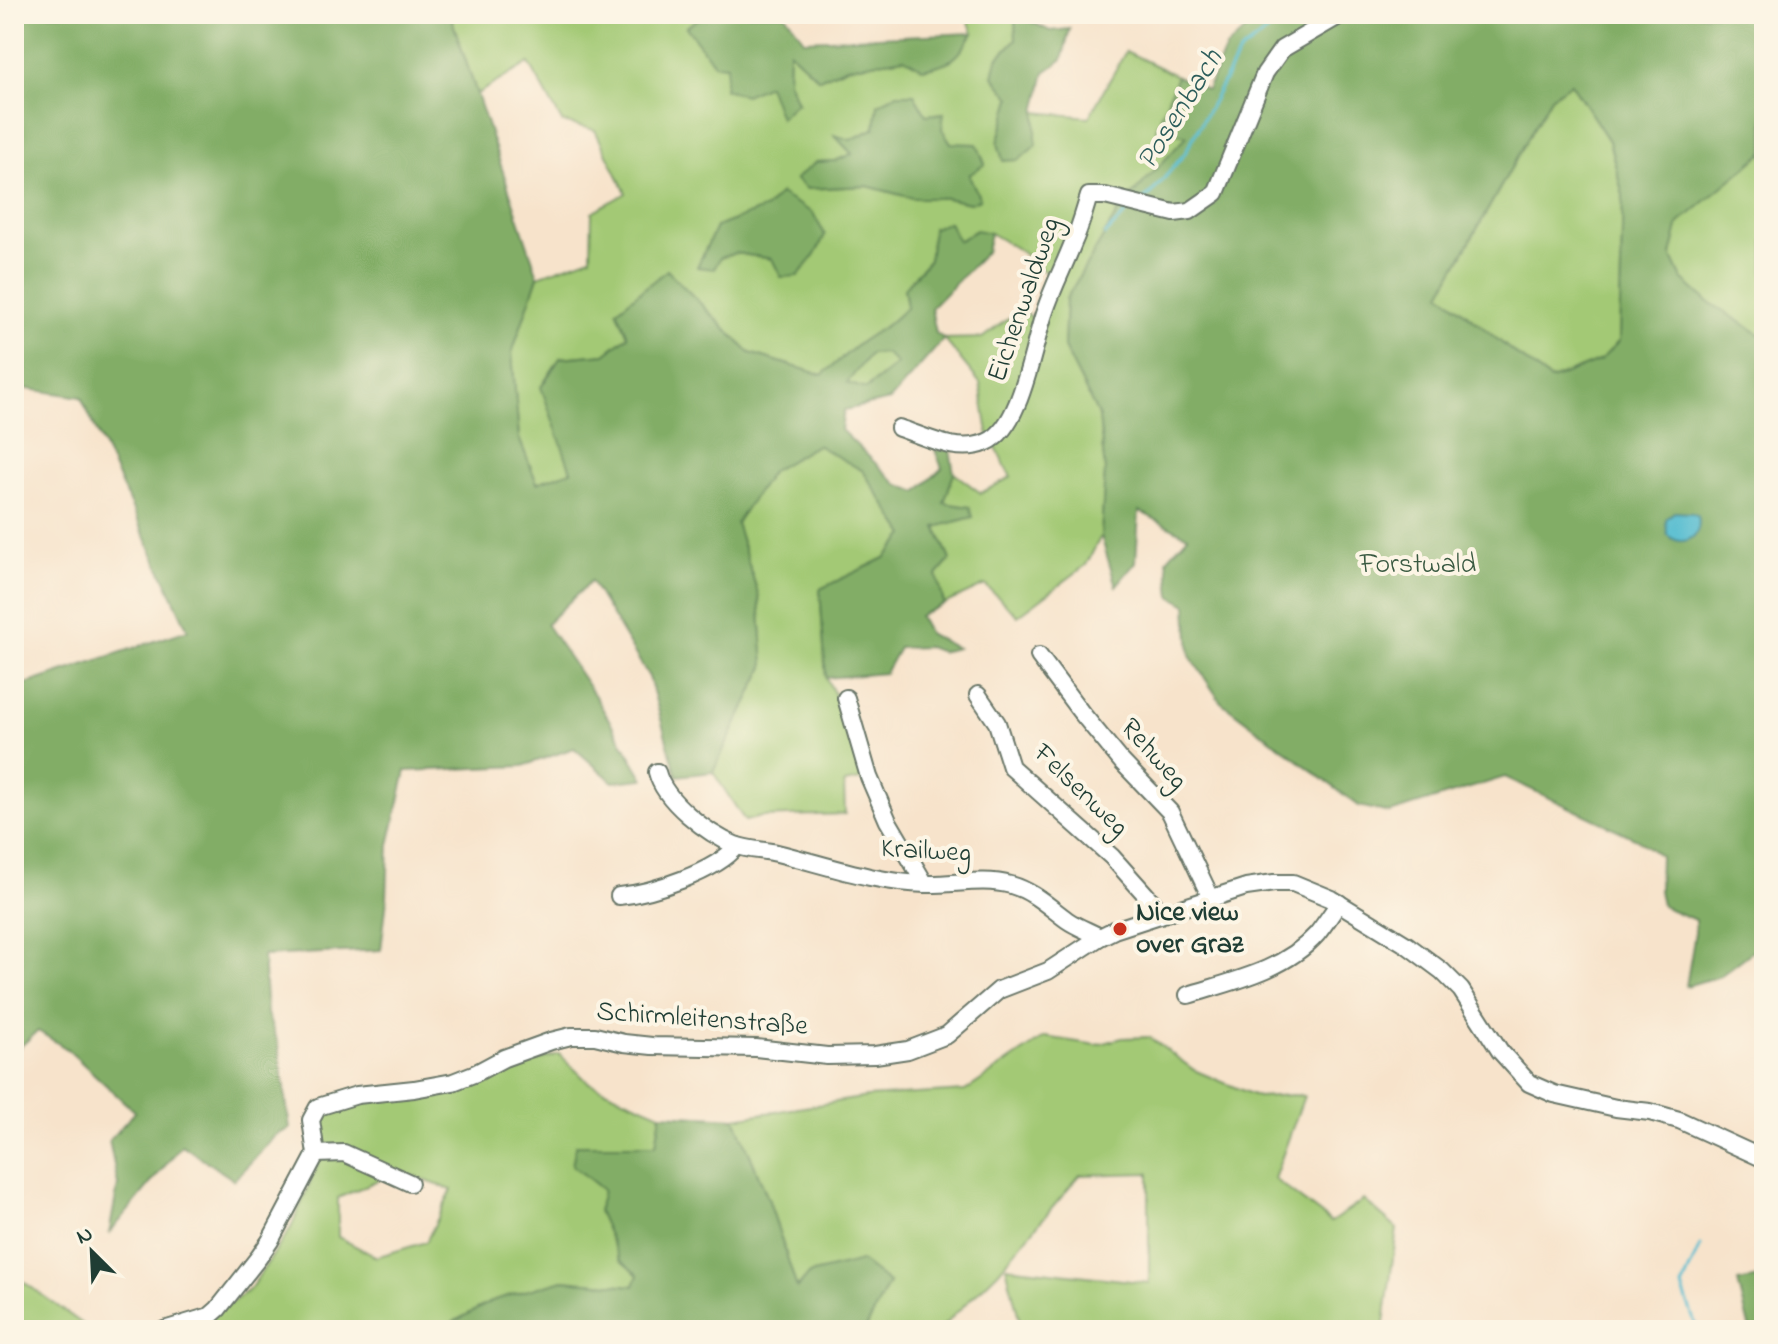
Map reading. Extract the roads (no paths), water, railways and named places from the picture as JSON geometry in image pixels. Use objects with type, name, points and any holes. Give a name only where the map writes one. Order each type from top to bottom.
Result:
[{"type":"street","name":"Eichenwaldweg","points":[[899,428],[956,448],[990,441],[1003,430],[1023,390],[1044,312],[1089,196],[1105,196],[1174,213],[1190,211],[1216,193],[1265,73],[1282,49],[1342,14]]},
{"type":"street","name":"Rehweg","points":[[1039,656],[1122,762],[1170,812],[1211,898]]},
{"type":"street","name":"Felsenweg","points":[[978,695],[997,723],[1011,767],[1112,857],[1160,915]]},
{"type":"street","points":[[846,698],[869,777],[888,821],[925,884]]},
{"type":"street","name":"Krailweg","points":[[657,772],[665,790],[695,821],[737,846],[887,881],[925,884],[988,881],[1011,885],[1032,894],[1070,922],[1100,937]]},
{"type":"street","points":[[619,896],[633,895],[694,874],[729,856],[737,846]]},
{"type":"street","name":"Schirmleitenstraße","points":[[316,1154],[311,1120],[318,1107],[357,1095],[453,1082],[504,1058],[571,1036],[595,1036],[652,1046],[756,1048],[827,1056],[875,1055],[908,1050],[947,1035],[999,990],[1048,971],[1114,930],[1246,887],[1293,883],[1339,903],[1407,945],[1442,971],[1461,990],[1500,1051],[1529,1083],[1554,1094],[1679,1120],[1764,1159]]},
{"type":"street","points":[[1188,995],[1268,970],[1283,961],[1315,936],[1339,903]]},
{"type":"street","points":[[164,1330],[210,1316],[218,1309],[270,1241],[316,1154],[344,1153],[410,1183]]},
{"type":"water","points":[[1674,512],[1698,516],[1698,530],[1691,539],[1680,541],[1667,535],[1666,519]]},
{"type":"waterway","name":"Posenbach","points":[[1143,200],[1185,153],[1239,53],[1278,23],[1297,14]]},
{"type":"waterway","name":"Posenbach","points":[[1105,235],[1130,209]]},
{"type":"waterway","points":[[1700,1246],[1682,1287],[1695,1323],[1701,1330]]},
{"type":"place","name":"Nice view over Graz","points":[[1120,929]]},
{"type":"park label","name":"Forstwald","points":[[1418,565]]}]
